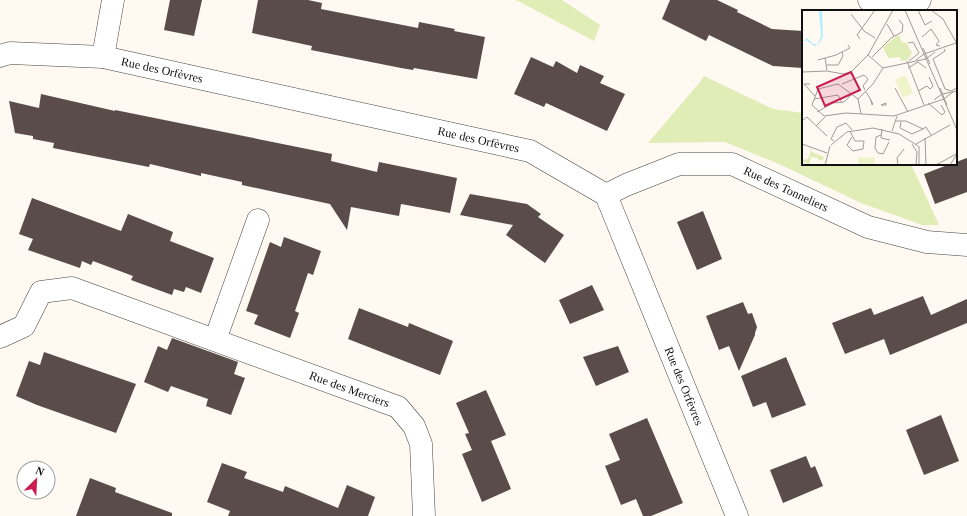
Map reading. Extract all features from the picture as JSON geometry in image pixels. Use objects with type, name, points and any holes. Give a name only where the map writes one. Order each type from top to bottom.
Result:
[{"type":"street","points":[[103,57],[113,0]]},
{"type":"street","points":[[869,0],[878,2],[920,0]]},
{"type":"street","name":"Rue des Orfèvres","points":[[0,56],[10,53],[103,57],[530,151],[606,195],[737,516]]},
{"type":"street","name":"Rue des Tonneliers","points":[[606,195],[626,185],[679,164],[732,164],[868,227],[927,242],[967,245]]},
{"type":"street","points":[[214,340],[258,220]]},
{"type":"street","name":"Rue des Merciers","points":[[0,337],[24,326],[41,292],[72,288],[398,407],[414,426],[421,444],[424,516]]},
{"type":"green space","points":[[514,0],[562,0],[600,25],[594,41],[518,1]]},
{"type":"green space","points":[[704,76],[773,109],[802,113],[802,165],[911,165],[939,225],[922,225],[861,203],[779,164],[725,142],[648,143]]},
{"type":"building","points":[[170,0],[202,0],[194,36],[164,30]]},
{"type":"building","points":[[258,0],[308,0],[322,3],[321,9],[418,28],[419,22],[485,37],[477,79],[414,68],[413,70],[401,68],[311,50],[312,46],[252,33]]},
{"type":"building","points":[[670,0],[717,0],[738,10],[737,12],[772,29],[802,31],[802,68],[773,66],[709,35],[706,41],[662,19]]},
{"type":"building","points":[[531,57],[553,67],[556,61],[577,73],[580,65],[604,76],[600,83],[625,94],[607,131],[546,103],[544,107],[514,94]]},
{"type":"building","points":[[41,94],[115,111],[332,154],[331,161],[377,172],[379,162],[457,178],[450,213],[401,204],[399,216],[351,207],[347,230],[330,204],[242,185],[242,182],[201,173],[201,176],[150,164],[149,167],[53,148],[54,143],[33,139],[33,136],[15,133],[9,101],[39,108]]},
{"type":"building","points":[[967,158],[967,192],[935,204],[924,174],[947,165],[957,165],[957,162]]},
{"type":"building","points":[[470,194],[527,204],[541,214],[538,217],[564,235],[545,263],[506,235],[513,225],[460,215]]},
{"type":"building","points":[[32,198],[121,231],[128,214],[173,232],[170,241],[214,258],[201,293],[186,287],[184,292],[174,289],[172,295],[131,280],[133,276],[93,261],[91,265],[82,261],[80,268],[28,250],[33,239],[19,234]]},
{"type":"building","points":[[703,211],[722,259],[697,270],[677,222]]},
{"type":"building","points":[[284,237],[321,251],[313,275],[308,273],[295,311],[299,313],[290,338],[254,324],[258,315],[246,311],[270,242],[281,247]]},
{"type":"building","points":[[592,285],[604,310],[570,324],[559,300]]},
{"type":"building","points":[[923,296],[931,315],[967,299],[967,323],[890,355],[884,339],[845,354],[832,323],[871,308],[874,315]]},
{"type":"building","points":[[743,302],[748,314],[752,313],[757,327],[739,371],[729,346],[719,350],[706,316]]},
{"type":"building","points":[[359,308],[408,327],[409,323],[453,341],[440,375],[348,339]]},
{"type":"building","points":[[172,338],[238,362],[234,374],[245,378],[231,415],[206,406],[208,399],[171,386],[168,392],[144,382],[158,346],[167,350]]},
{"type":"building","points":[[618,346],[629,372],[596,386],[583,357]]},
{"type":"building","points":[[44,352],[136,384],[116,433],[16,396],[29,361],[40,365]]},
{"type":"building","points":[[786,357],[806,405],[772,418],[766,402],[753,407],[741,376]]},
{"type":"building","points":[[486,390],[506,435],[491,441],[511,489],[482,502],[462,454],[472,450],[465,434],[469,433],[456,403]]},
{"type":"building","points":[[941,415],[959,461],[924,475],[906,430]]},
{"type":"building","points":[[647,418],[683,503],[651,516],[643,516],[636,499],[621,505],[605,466],[620,460],[609,434]]},
{"type":"building","points":[[806,456],[811,468],[815,466],[823,486],[783,503],[770,470]]},
{"type":"building","points":[[222,463],[247,472],[244,478],[283,492],[285,486],[338,508],[347,485],[375,497],[368,516],[228,516],[230,511],[207,502]]},
{"type":"building","points":[[90,478],[116,488],[115,492],[172,513],[172,516],[76,516]]}]
